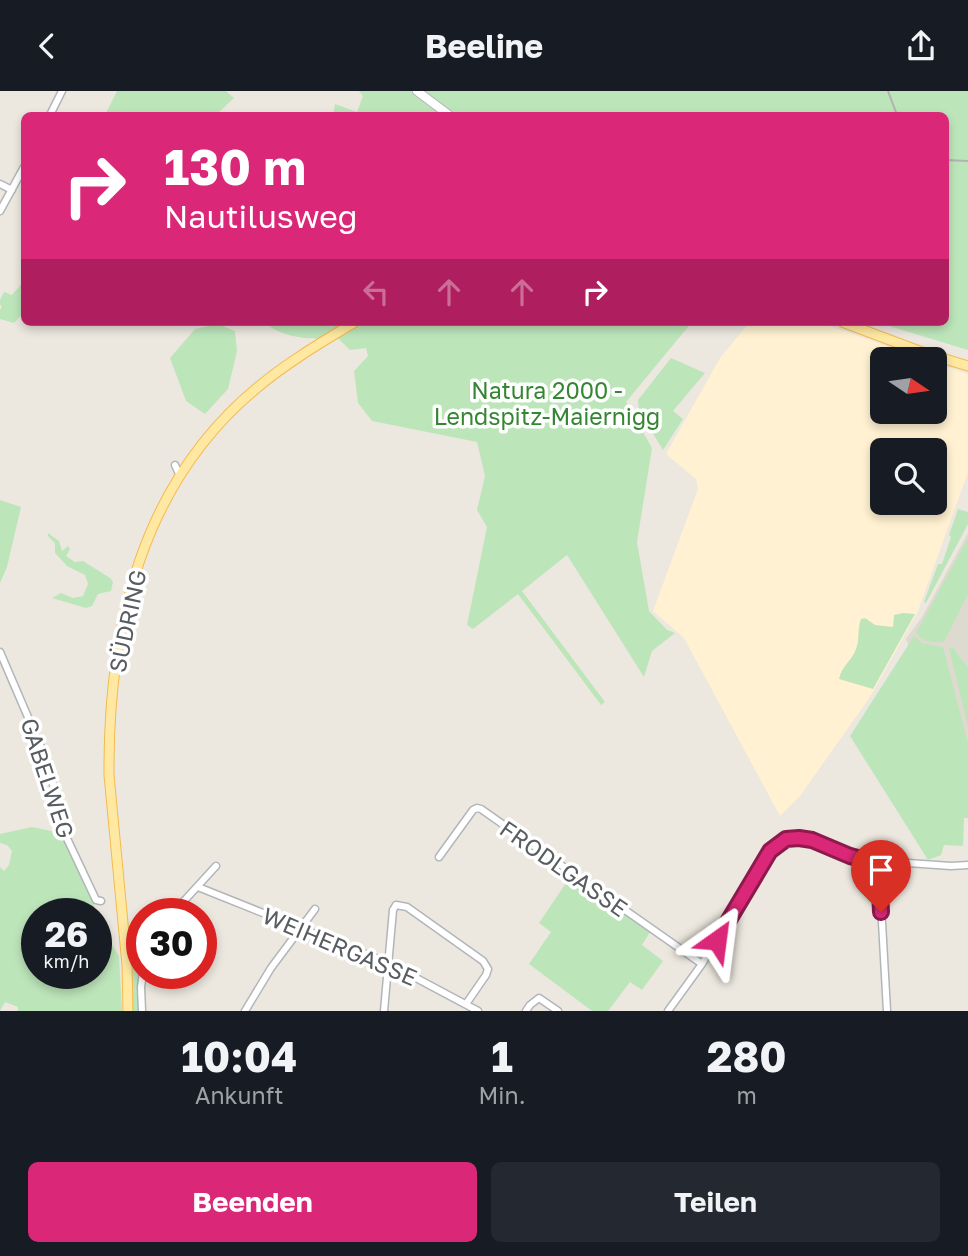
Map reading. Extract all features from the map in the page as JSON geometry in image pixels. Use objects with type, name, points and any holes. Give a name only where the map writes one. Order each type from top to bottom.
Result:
[{"type":"main road","points":[[417,91],[445,112]]},
{"type":"main road","name":"SÜDRING","points":[[128,1011],[109,775],[109,722],[116,663],[136,568],[162,505],[194,454],[216,427],[257,387],[349,326]]},
{"type":"main road","points":[[853,326],[968,366]]},
{"type":"street","points":[[52,112],[62,91]]},
{"type":"street","points":[[0,211],[21,173]]},
{"type":"street","points":[[0,184],[12,190]]},
{"type":"street","points":[[175,465],[180,476]]},
{"type":"street","name":"GABELWEG","points":[[0,652],[49,766],[63,829],[95,898]]},
{"type":"street","name":"FRODLGASSE","points":[[439,857],[473,810],[481,809],[702,964]]},
{"type":"street","points":[[668,1011],[702,964],[770,851],[786,839],[812,840],[865,860],[968,865]]},
{"type":"street","points":[[882,862],[879,869],[887,1011]]},
{"type":"street","points":[[187,898],[216,866]]},
{"type":"street","name":"WEIHERGASSE","points":[[198,887],[388,963],[478,1011]]},
{"type":"street","points":[[384,1011],[393,909],[396,905],[407,907],[483,961],[488,969],[467,1004]]},
{"type":"street","points":[[245,1011],[271,968],[315,909]]},
{"type":"street","points":[[141,989],[142,1011]]},
{"type":"street","points":[[526,1011],[538,998],[558,1011]]},
{"type":"shaded area","points":[[747,326],[830,326],[889,347],[870,347],[870,424],[947,424],[947,367],[968,374],[968,472],[918,611],[870,697],[800,796],[780,816],[684,638],[653,611],[698,489],[696,479],[666,454],[720,358]]},
{"type":"shaded area","points":[[968,533],[968,797],[906,639],[922,617]]},
{"type":"green space","points":[[117,91],[226,91],[234,98],[219,112],[106,112]]},
{"type":"green space","points":[[359,91],[968,91],[968,350],[889,326],[949,326],[949,112],[357,112],[363,96]]},
{"type":"green space","points":[[335,104],[357,112],[334,112]]},
{"type":"green space","points":[[21,284],[21,315],[14,323],[0,319],[0,300],[4,292],[12,295]]},
{"type":"green space","points":[[222,326],[235,331],[237,351],[228,389],[205,414],[186,401],[170,358],[195,329]]},
{"type":"green space","name":"Natura 2000 - Lendspitz-Maiernigg","points":[[269,326],[689,326],[626,402],[652,448],[637,542],[649,611],[667,630],[675,633],[652,651],[644,677],[567,555],[522,591],[605,702],[601,705],[518,594],[473,629],[467,625],[487,527],[477,510],[485,476],[477,442],[372,421],[358,403],[354,371],[368,356],[366,348],[350,350],[339,339],[290,335]]},
{"type":"green space","points":[[671,358],[705,373],[673,411],[683,419],[663,450],[639,411],[638,400]]},
{"type":"green space","points":[[0,500],[21,507],[7,567],[0,583]]},
{"type":"green space","points":[[958,509],[968,512],[968,524],[926,603],[924,602],[938,564],[942,564]]},
{"type":"green space","points":[[48,533],[59,541],[62,551],[68,546],[70,549],[66,556],[75,562],[83,561],[110,578],[113,582],[111,591],[98,594],[92,606],[86,608],[52,598],[61,593],[73,598],[83,596],[88,584],[85,575],[67,566],[55,553],[55,543]]},
{"type":"green space","points":[[968,538],[968,594],[944,642],[925,640],[916,633]]},
{"type":"green space","points":[[915,614],[873,689],[839,679],[856,649],[861,619],[865,618],[875,625],[893,627],[894,615]]},
{"type":"green space","points":[[914,636],[922,643],[943,647],[968,743],[968,818],[964,818],[963,846],[944,845],[941,855],[928,860],[850,736]]},
{"type":"green space","points":[[949,648],[954,648],[968,667],[968,727]]},
{"type":"green space","points":[[32,827],[61,833],[91,898],[21,898],[21,989],[112,989],[112,945],[119,956],[122,1011],[18,1011],[18,1007],[5,1002],[0,1011],[0,867],[4,871],[9,865],[12,851],[7,845],[0,843],[0,834]]},
{"type":"green space","points":[[570,877],[650,932],[642,945],[663,961],[642,990],[630,982],[608,1011],[592,1011],[529,964],[551,932],[539,923]]},
{"type":"green space","points":[[131,989],[140,989],[139,1011],[132,1011]]},
{"type":"tram line","points":[[888,91],[896,112]]},
{"type":"tram line","points":[[949,160],[968,161]]},
{"type":"route","points":[[717,940],[770,851],[786,839],[812,840],[850,856],[882,862],[879,869],[881,912]]}]
